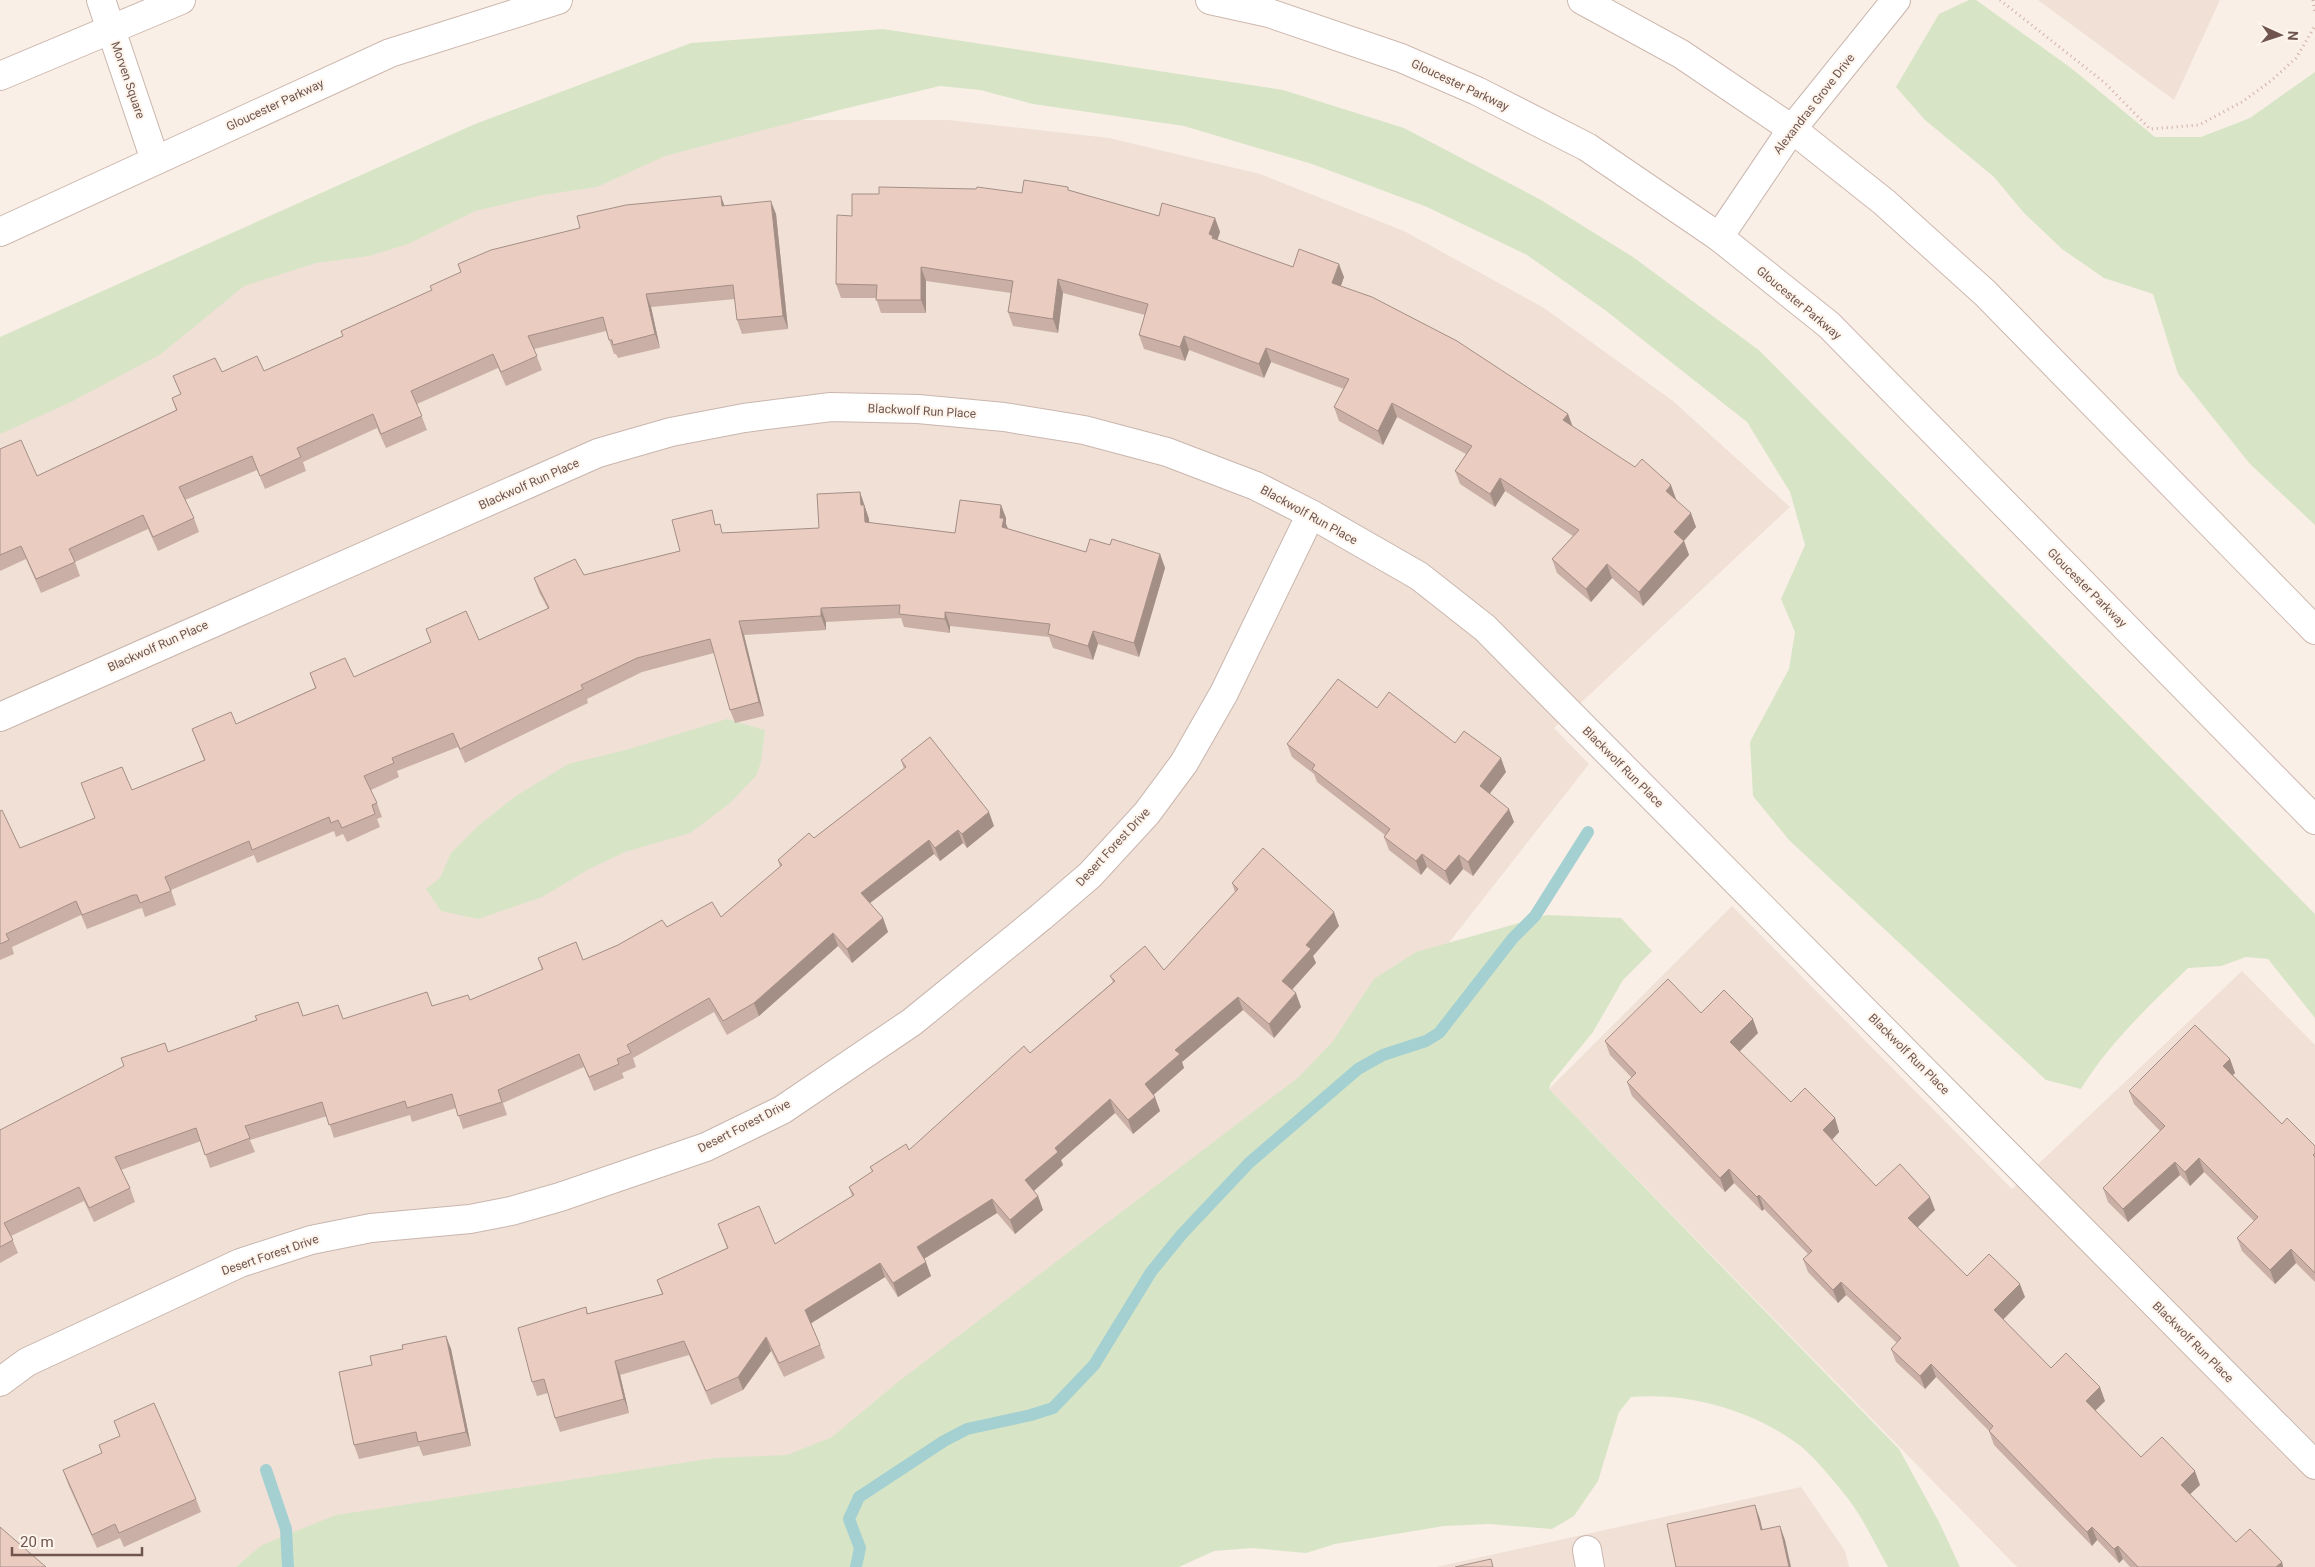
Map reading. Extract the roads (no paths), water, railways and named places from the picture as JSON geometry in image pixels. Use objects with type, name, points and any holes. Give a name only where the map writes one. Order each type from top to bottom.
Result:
[{"type":"street","name":"Morven Square","points":[[101,0],[155,160]]},
{"type":"street","points":[[0,76],[181,0]]},
{"type":"street","name":"Gloucester Parkway","points":[[0,232],[390,53],[558,0]]},
{"type":"street","name":"Gloucester Parkway","points":[[1210,0],[1269,13],[1402,58],[1477,91],[1587,147],[1719,237],[1829,326],[2315,820]]},
{"type":"street","points":[[1582,0],[1681,54],[1792,129],[1884,202],[1985,293],[2315,630]]},
{"type":"street","name":"Alexandras Grove Drive","points":[[1719,237],[1792,129],[1896,0]]},
{"type":"street","name":"Blackwolf Run Place","points":[[0,717],[598,453],[671,432],[744,418],[832,407],[918,409],[1004,417],[1084,430],[1167,452],[1256,486],[1311,514],[1419,576],[1485,628],[2315,1465]]},
{"type":"street","name":"Desert Forest Drive","points":[[0,1382],[27,1362],[240,1262],[311,1240],[371,1228],[470,1219],[511,1211],[560,1197],[706,1147],[782,1110],[912,1022],[1041,918],[1090,875],[1147,813],[1184,762],[1224,693],[1311,514]]},
{"type":"waterway","points":[[856,1567],[860,1548],[849,1519],[859,1497],[944,1441],[967,1429],[1031,1415],[1053,1408],[1094,1365],[1151,1272],[1182,1234],[1249,1163],[1358,1069],[1383,1055],[1426,1041],[1439,1033],[1513,938],[1535,916],[1588,832]]},
{"type":"waterway","points":[[266,1470],[286,1529],[288,1567]]}]
